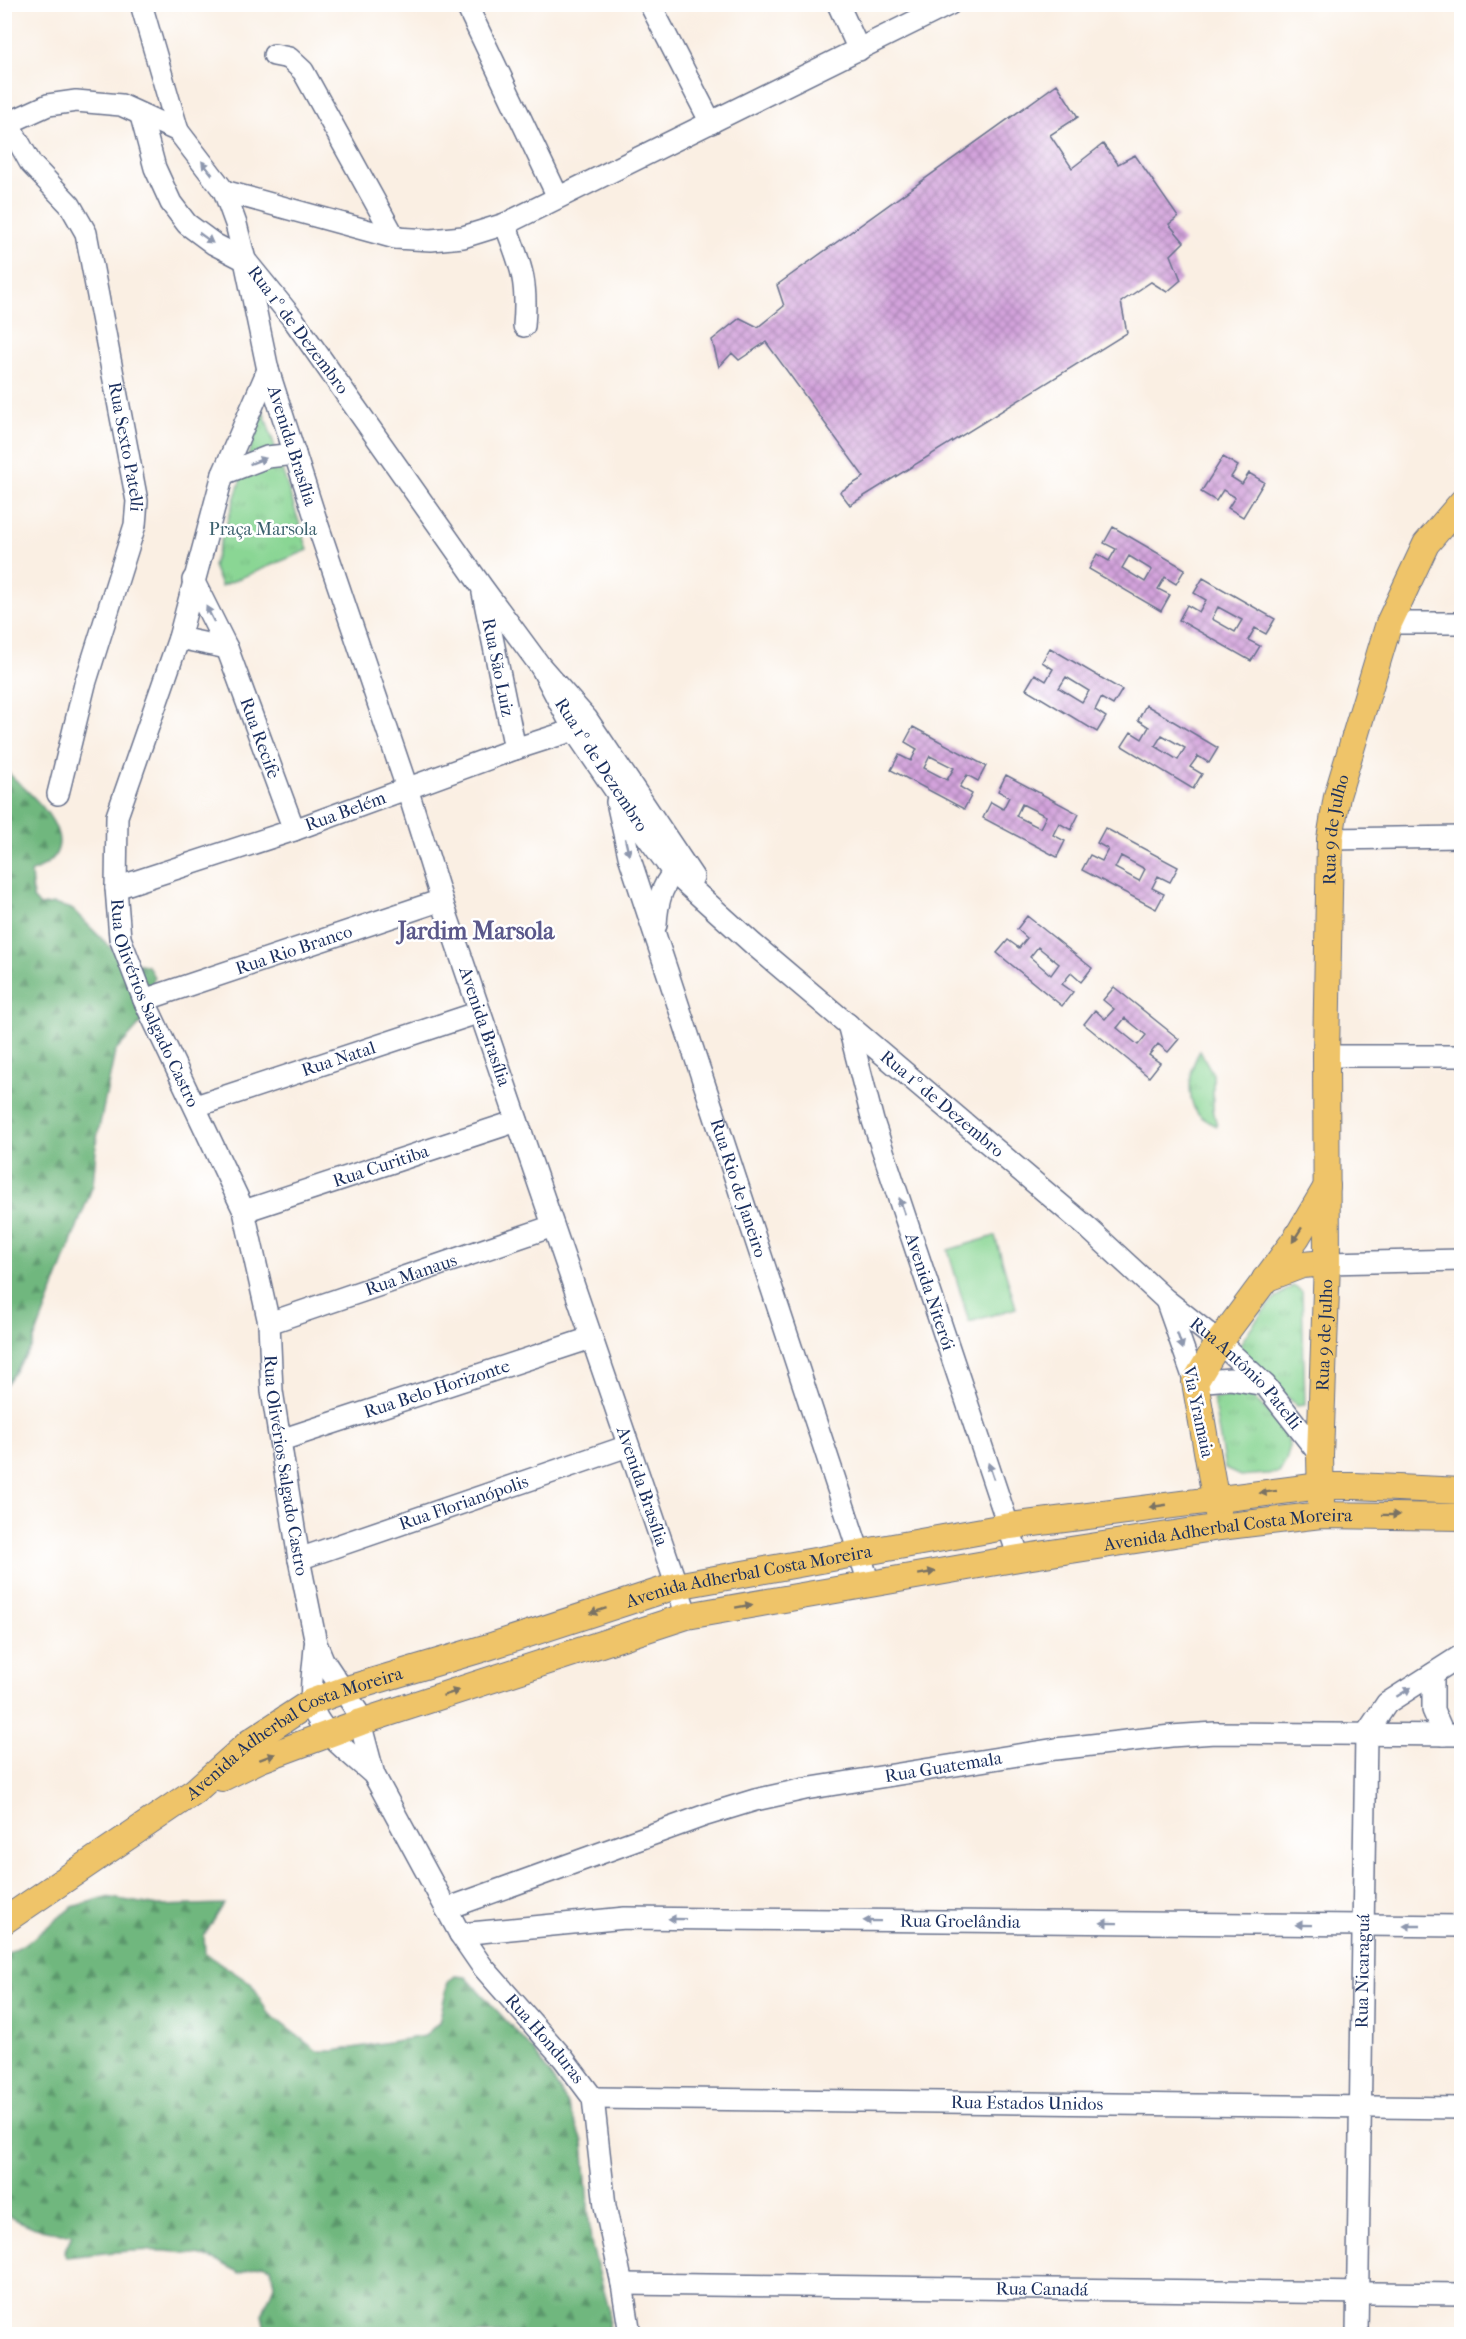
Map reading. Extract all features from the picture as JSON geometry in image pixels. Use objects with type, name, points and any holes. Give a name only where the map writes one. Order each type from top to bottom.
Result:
[{"type":"main road","name":"Rua 9 de Julho","points":[[1321,1515],[1320,1455],[1327,1263],[1326,1056],[1330,838],[1337,796],[1389,623],[1426,544],[1461,502]]},
{"type":"main road","points":[[1195,1382],[1219,1342],[1297,1237],[1328,1185]]},
{"type":"main road","points":[[1265,1279],[1302,1264],[1327,1263]]},
{"type":"main road","name":"Via Yramaia","points":[[1195,1382],[1220,1527]]},
{"type":"main road","name":"Avenida Adherbal Costa Moreira","points":[[195,1791],[250,1742],[311,1702],[676,1586],[1010,1526],[1320,1486],[1461,1491]]},
{"type":"main road","name":"Avenida Adherbal Costa Moreira","points":[[195,1791],[261,1759],[329,1733],[687,1616],[869,1583],[1220,1527],[1321,1515],[1461,1517]]},
{"type":"main road","points":[[4,1921],[195,1791]]},
{"type":"street","points":[[141,4],[178,131]]},
{"type":"street","points":[[466,4],[558,197]]},
{"type":"street","points":[[650,4],[711,123]]},
{"type":"street","points":[[838,4],[859,50]]},
{"type":"street","points":[[224,191],[395,238],[431,240],[463,237],[505,224],[950,4]]},
{"type":"street","points":[[274,55],[290,58],[303,71],[395,238]]},
{"type":"street","points":[[6,123],[48,105],[76,101],[121,105],[178,131]]},
{"type":"street","points":[[141,116],[155,168],[171,203],[187,224],[214,244],[245,260]]},
{"type":"street","name":"Rua Sexto Patelli","points":[[6,123],[31,164],[70,205],[86,233],[137,501],[132,534],[85,684],[58,794]]},
{"type":"street","name":"Rua 1º de Dezembro","points":[[178,131],[224,191],[236,224],[245,260],[311,342],[482,586],[541,666],[587,719],[618,766],[674,873]]},
{"type":"street","points":[[505,224],[524,276],[526,303],[524,326]]},
{"type":"street","name":"Avenida Brasília","points":[[245,260],[268,369],[442,900],[687,1616]]},
{"type":"street","name":"Rua Olivérios Salgado Castro","points":[[268,369],[223,474],[179,638],[117,816],[116,888],[120,938],[144,1000],[244,1211],[269,1323],[272,1391],[299,1559],[316,1643]]},
{"type":"street","points":[[223,474],[267,457],[296,454]]},
{"type":"street","name":"Rua Recife","points":[[193,580],[227,648],[294,830]]},
{"type":"street","name":"Rua São Luiz","points":[[482,586],[515,748]]},
{"type":"street","points":[[1389,623],[1461,623]]},
{"type":"street","points":[[179,638],[227,648]]},
{"type":"street","name":"Rua 1º de Dezembro","points":[[541,666],[574,729],[674,873],[1088,1228],[1166,1300]]},
{"type":"street","points":[[574,729],[618,766]]},
{"type":"street","name":"Rua Belém","points":[[116,888],[294,830],[515,748],[574,729]]},
{"type":"street","name":"Rua Rio de Janeiro","points":[[615,790],[635,874],[869,1583]]},
{"type":"street","points":[[1330,838],[1461,837]]},
{"type":"street","points":[[635,874],[645,880],[674,873]]},
{"type":"street","points":[[655,932],[660,894],[674,873]]},
{"type":"street","name":"Rua Rio Branco","points":[[144,1000],[442,900]]},
{"type":"street","name":"Rua Natal","points":[[196,1106],[480,1012]]},
{"type":"street","name":"Avenida Niterói","points":[[848,1024],[873,1121],[1019,1558]]},
{"type":"street","points":[[1326,1056],[1461,1056]]},
{"type":"street","name":"Rua Curitiba","points":[[244,1211],[517,1121]]},
{"type":"street","name":"Rua Manaus","points":[[269,1323],[554,1226]]},
{"type":"street","points":[[1327,1263],[1461,1260]]},
{"type":"street","name":"Rua Antônio Patelli","points":[[1166,1300],[1219,1342],[1265,1385],[1320,1455]]},
{"type":"street","name":"Via Yramaia","points":[[1166,1300],[1195,1382]]},
{"type":"street","name":"Rua Belo Horizonte","points":[[281,1440],[591,1338]]},
{"type":"street","points":[[1195,1382],[1230,1379],[1265,1385]]},
{"type":"street","name":"Rua Florianópolis","points":[[299,1559],[628,1446]]},
{"type":"street","points":[[316,1643],[323,1660],[344,1690],[361,1722],[375,1775]]},
{"type":"street","points":[[316,1643],[311,1702],[319,1723],[375,1775]]},
{"type":"street","points":[[1365,1734],[1387,1703],[1461,1655]]},
{"type":"street","points":[[1432,1674],[1433,1710],[1453,1735]]},
{"type":"street","name":"Rua Guatemala","points":[[446,1910],[706,1815],[755,1800],[805,1789],[1056,1749],[1172,1736],[1215,1733],[1453,1735]]},
{"type":"street","name":"Rua Nicaraguá","points":[[1357,2334],[1365,1734]]},
{"type":"street","name":"Rua Honduras","points":[[375,1775],[460,1934],[482,1966],[563,2058],[593,2098],[605,2206],[630,2334]]},
{"type":"street","name":"Rua Groelândia","points":[[460,1934],[626,1918],[1461,1926]]},
{"type":"street","name":"Rua Estados Unidos","points":[[593,2098],[1461,2108]]},
{"type":"street","name":"Rua Canadá","points":[[622,2284],[1461,2294]]},
{"type":"green space","name":"Praça Marsola","points":[[263,410],[308,550],[221,586],[213,566]]},
{"type":"green space","points":[[5,770],[44,809],[53,821],[58,834],[59,846],[54,857],[31,873],[33,898],[40,906],[54,904],[72,909],[122,959],[148,966],[154,977],[144,1020],[115,1052],[97,1138],[93,1185],[31,1348],[5,1386]]},
{"type":"green space","points":[[1200,1051],[1213,1074],[1213,1109],[1217,1126],[1198,1114],[1192,1101],[1191,1078]]},
{"type":"green space","points":[[995,1236],[1016,1308],[969,1322],[948,1250]]},
{"type":"green space","points":[[1293,1286],[1302,1292],[1305,1405],[1297,1406],[1237,1349],[1268,1306]]},
{"type":"green space","points":[[1253,1397],[1284,1431],[1289,1449],[1279,1473],[1240,1476],[1225,1469],[1213,1398]]},
{"type":"green space","points":[[106,1897],[159,1906],[224,1904],[204,1936],[205,1953],[253,1985],[267,2012],[317,2051],[334,2051],[425,2036],[439,2022],[448,1982],[455,1976],[466,1977],[534,2051],[562,2093],[583,2141],[591,2243],[609,2309],[608,2334],[266,2334],[262,2315],[274,2285],[271,2267],[263,2264],[240,2273],[210,2258],[189,2253],[154,2250],[66,2257],[64,2252],[72,2235],[35,2228],[5,2215],[5,1955],[31,1940],[72,1907]]},
{"type":"building","points":[[1057,84],[1078,117],[1050,135],[1072,168],[1103,144],[1118,164],[1135,155],[1178,217],[1169,224],[1184,242],[1171,255],[1181,280],[1167,292],[1151,282],[1121,302],[1127,333],[850,505],[840,492],[864,477],[766,342],[739,360],[732,353],[719,367],[712,340],[740,318],[758,327],[784,306],[777,285]]},
{"type":"building","points":[[1223,457],[1238,466],[1231,477],[1242,484],[1249,473],[1264,482],[1243,517],[1228,508],[1235,497],[1223,490],[1216,501],[1201,492]]},
{"type":"building","points":[[1113,527],[1185,569],[1176,584],[1165,577],[1158,589],[1170,595],[1161,611],[1089,569],[1097,554],[1109,561],[1116,549],[1104,543]],"holes":[[[1129,556],[1152,570],[1145,582],[1122,568]]]},
{"type":"building","points":[[1203,578],[1275,619],[1266,634],[1255,628],[1248,640],[1260,646],[1251,661],[1179,620],[1187,605],[1199,612],[1206,600],[1194,593]],"holes":[[[1218,607],[1242,620],[1235,632],[1212,619]]]},
{"type":"building","points":[[1050,648],[1122,690],[1113,705],[1101,698],[1095,710],[1106,717],[1097,732],[1026,689],[1035,674],[1046,681],[1053,669],[1042,662]],"holes":[[[1066,677],[1089,691],[1082,702],[1059,688]]]},
{"type":"building","points":[[1146,705],[1218,748],[1209,763],[1198,756],[1190,767],[1202,774],[1193,789],[1122,746],[1131,732],[1142,739],[1149,727],[1138,720]],"holes":[[[1162,735],[1185,748],[1178,760],[1155,746]]]},
{"type":"building","points":[[913,727],[986,766],[978,781],[967,775],[960,787],[972,794],[964,809],[891,770],[899,755],[911,761],[917,749],[905,742]],"holes":[[[930,756],[954,768],[947,780],[924,768]]]},
{"type":"building","points":[[1006,775],[1079,814],[1071,830],[1059,823],[1053,835],[1065,841],[1057,857],[983,818],[991,802],[1003,809],[1009,797],[998,791]],"holes":[[[1022,804],[1046,816],[1040,828],[1016,816]]]},
{"type":"building","points":[[1105,828],[1178,867],[1170,882],[1158,876],[1152,888],[1164,894],[1156,909],[1082,870],[1090,855],[1102,861],[1108,849],[1097,843]],"holes":[[[1121,856],[1145,869],[1139,881],[1115,868]]]},
{"type":"building","points":[[1027,916],[1092,968],[1081,982],[1071,973],[1062,984],[1073,992],[1062,1006],[997,953],[1008,940],[1019,948],[1027,938],[1017,929]],"holes":[[[1038,947],[1059,964],[1051,975],[1030,957]]]},
{"type":"building","points":[[1114,987],[1179,1039],[1168,1052],[1158,1044],[1149,1055],[1160,1063],[1149,1077],[1084,1024],[1095,1010],[1105,1019],[1114,1009],[1103,1000]],"holes":[[[1125,1018],[1146,1035],[1138,1045],[1117,1028]]]},
{"type":"district","name":"Jardim Marsola","points":[[476,931]]}]
